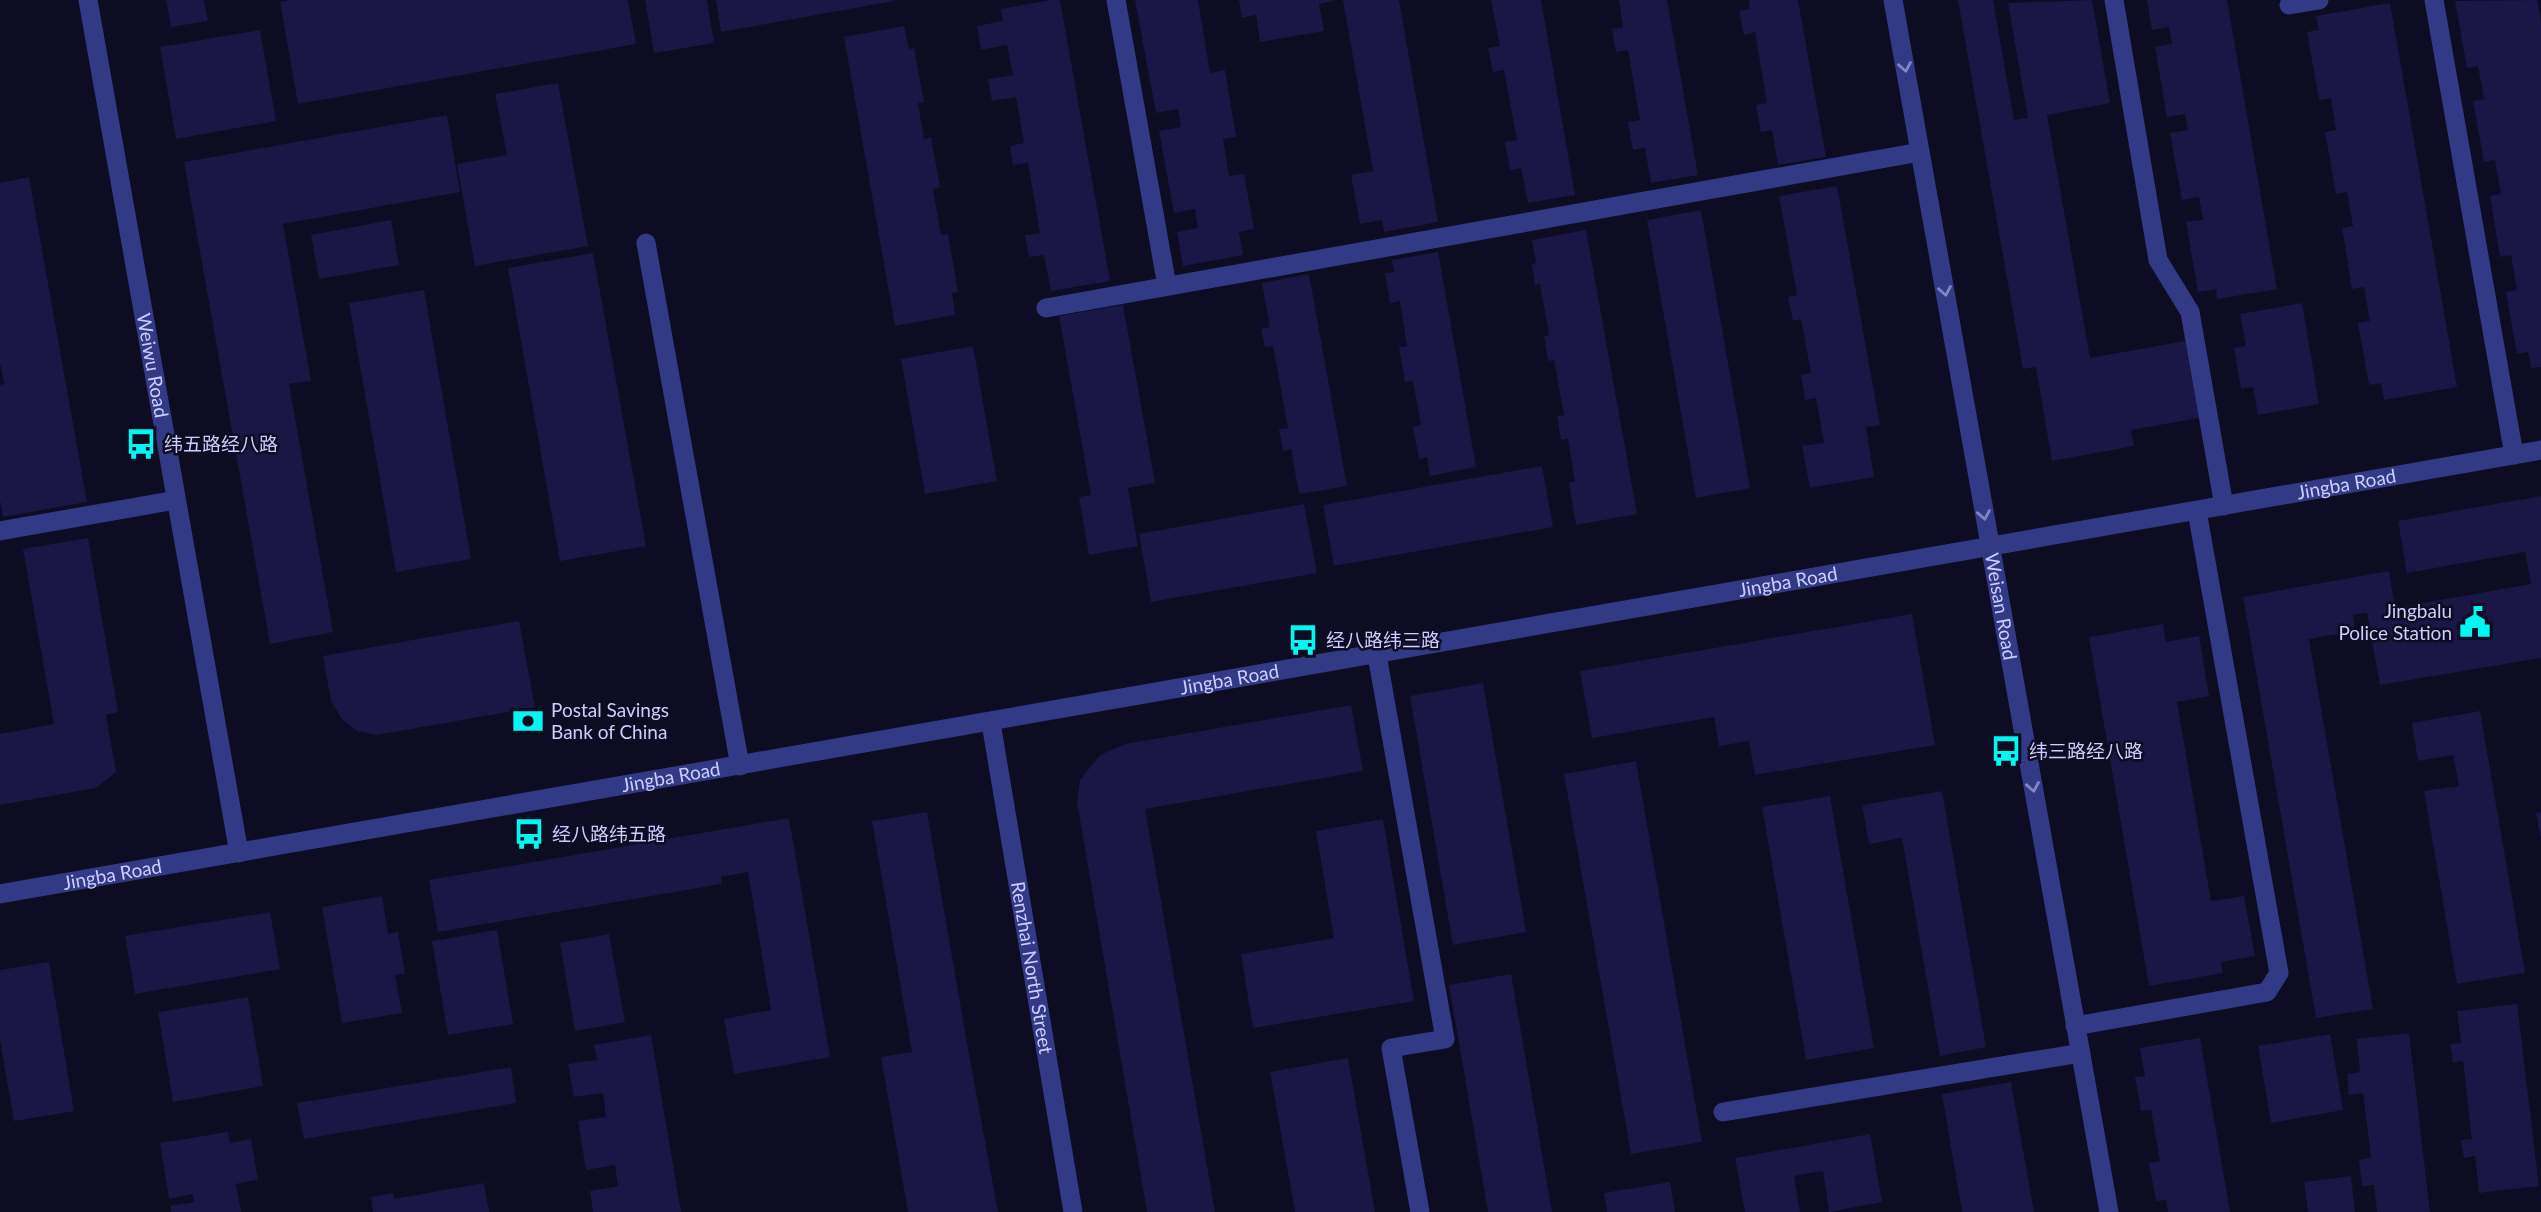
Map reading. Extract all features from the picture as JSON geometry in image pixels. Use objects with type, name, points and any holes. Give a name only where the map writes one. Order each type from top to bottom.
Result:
[{"type":"street","name":"Weiwu Road","points":[[88,0],[239,853]]},
{"type":"street","points":[[1116,0],[1167,286]]},
{"type":"street","name":"Weisan Road","points":[[1893,0],[2109,1212]]},
{"type":"street","points":[[2113,0],[2158,260],[2190,312],[2224,506]]},
{"type":"street","points":[[2289,5],[2319,0]]},
{"type":"street","points":[[2434,0],[2514,455]]},
{"type":"street","points":[[1045,308],[1920,152]]},
{"type":"street","points":[[646,243],[740,766]]},
{"type":"street","name":"Jingba Road","points":[[0,894],[991,723],[2541,450]]},
{"type":"street","points":[[0,531],[176,500]]},
{"type":"street","points":[[2075,1026],[2267,992],[2280,973],[2197,511]]},
{"type":"street","points":[[1377,655],[1445,1039],[1391,1048],[1420,1212]]},
{"type":"street","name":"Renzhai North Street","points":[[991,723],[1073,1212]]},
{"type":"street","points":[[1723,1112],[2081,1053]]},
{"type":"building","points":[[166,0],[204,0],[208,21],[171,27]]},
{"type":"building","points":[[628,0],[636,44],[298,104],[280,2]]},
{"type":"building","points":[[645,0],[707,0],[714,43],[654,53]]},
{"type":"building","points":[[716,0],[894,0],[894,1],[721,32]]},
{"type":"building","points":[[1060,0],[1110,281],[1051,291],[1044,255],[1029,257],[1025,235],[1040,233],[1028,163],[1013,165],[1010,146],[1024,143],[1016,97],[992,101],[988,79],[1013,75],[1007,45],[981,50],[977,26],[1003,21],[1001,9]]},
{"type":"building","points":[[1135,0],[1198,0],[1210,73],[1225,70],[1236,137],[1223,139],[1229,176],[1244,174],[1254,229],[1239,232],[1243,255],[1183,266],[1177,232],[1198,228],[1195,209],[1174,213],[1159,131],[1181,127],[1178,109],[1156,113]]},
{"type":"building","points":[[1239,0],[1334,1],[1319,4],[1324,31],[1260,42],[1256,15],[1242,18]]},
{"type":"building","points":[[1343,0],[1399,0],[1438,222],[1384,232],[1382,220],[1360,224],[1351,175],[1373,171]]},
{"type":"building","points":[[1491,0],[1541,0],[1575,195],[1528,203],[1521,168],[1510,170],[1505,142],[1517,140],[1504,70],[1493,72],[1488,48],[1500,46]]},
{"type":"building","points":[[1619,0],[1667,0],[1698,175],[1651,183],[1645,148],[1633,150],[1628,122],[1640,120],[1628,50],[1616,52],[1612,29],[1623,27]]},
{"type":"building","points":[[1749,0],[1798,0],[1826,157],[1778,165],[1772,130],[1761,132],[1756,105],[1767,103],[1755,32],[1744,35],[1739,11],[1750,9]]},
{"type":"building","points":[[1958,0],[1993,0],[2014,120],[2028,118],[2008,3],[2092,0],[2110,103],[2047,115],[2090,358],[2185,341],[2199,418],[2131,430],[2134,446],[2052,461],[2036,367],[2023,369]]},
{"type":"building","points":[[2147,0],[2227,0],[2277,289],[2217,299],[2216,289],[2198,292],[2186,222],[2203,220],[2199,197],[2182,200],[2170,133],[2188,130],[2185,114],[2167,117],[2155,47],[2172,44],[2169,27],[2152,30]]},
{"type":"building","points":[[2537,0],[2541,22],[2541,367],[2531,368],[2528,352],[2517,354],[2506,292],[2517,290],[2511,255],[2500,257],[2490,196],[2501,194],[2495,160],[2484,162],[2473,101],[2484,99],[2478,66],[2467,68],[2455,1]]},
{"type":"building","points":[[2390,3],[2457,387],[2384,400],[2381,383],[2369,385],[2358,323],[2370,321],[2364,287],[2352,289],[2342,228],[2353,226],[2347,192],[2336,194],[2325,132],[2336,130],[2331,98],[2319,100],[2307,32],[2319,30],[2316,16]]},
{"type":"building","points":[[904,26],[909,49],[914,48],[924,102],[918,103],[924,139],[931,137],[940,187],[933,189],[941,235],[948,234],[958,292],[952,293],[955,315],[895,326],[844,37]]},
{"type":"building","points":[[260,30],[276,121],[176,139],[160,47]]},
{"type":"building","points":[[558,83],[588,246],[475,266],[457,164],[507,155],[495,94]]},
{"type":"building","points":[[447,115],[460,192],[283,224],[311,381],[289,384],[333,632],[270,644],[184,162]]},
{"type":"building","points":[[29,177],[87,502],[3,517],[0,500],[0,385],[4,384],[0,363],[0,183]]},
{"type":"building","points":[[1837,186],[1880,425],[1866,427],[1874,477],[1810,488],[1802,446],[1824,443],[1816,398],[1805,400],[1801,375],[1811,373],[1801,319],[1793,321],[1788,297],[1797,295],[1779,196]]},
{"type":"building","points":[[1701,210],[1750,488],[1696,498],[1647,220]]},
{"type":"building","points":[[391,220],[399,265],[319,279],[311,235]]},
{"type":"building","points":[[1586,230],[1637,514],[1576,525],[1569,483],[1575,481],[1568,439],[1561,440],[1557,416],[1564,415],[1554,360],[1548,361],[1544,336],[1549,335],[1540,284],[1535,285],[1532,264],[1536,263],[1532,240]]},
{"type":"building","points":[[1438,252],[1476,467],[1430,476],[1427,457],[1419,459],[1413,427],[1421,425],[1413,381],[1405,382],[1399,347],[1407,346],[1400,301],[1390,303],[1385,273],[1394,272],[1392,260]]},
{"type":"building","points":[[593,253],[646,546],[560,561],[508,268]]},
{"type":"building","points":[[1309,274],[1347,486],[1299,494],[1291,449],[1283,451],[1279,429],[1288,428],[1273,346],[1265,347],[1261,329],[1270,327],[1262,283]]},
{"type":"building","points":[[424,290],[471,559],[396,572],[349,303]]},
{"type":"building","points":[[2302,303],[2319,404],[2258,415],[2253,387],[2241,389],[2234,348],[2246,346],[2240,314]]},
{"type":"building","points":[[1123,305],[1155,483],[1128,488],[1138,546],[1089,555],[1079,497],[1091,495],[1059,316]]},
{"type":"building","points":[[973,346],[997,481],[925,494],[901,359]]},
{"type":"building","points":[[1542,466],[1553,527],[1334,566],[1323,505]]},
{"type":"building","points":[[2541,496],[2541,658],[2380,685],[2367,613],[2353,615],[2355,631],[2309,639],[2373,1009],[2316,1018],[2243,597],[2389,571],[2395,608],[2531,584],[2525,552],[2407,573],[2398,521]]},
{"type":"building","points":[[1304,504],[1317,573],[1151,602],[1139,534]]},
{"type":"building","points":[[88,538],[118,712],[106,715],[116,772],[96,788],[0,805],[0,734],[54,724],[23,549]]},
{"type":"building","points":[[1912,614],[1935,745],[1755,775],[1749,741],[1719,746],[1714,717],[1592,738],[1580,671]]},
{"type":"building","points":[[519,621],[535,707],[377,735],[357,731],[342,719],[331,701],[323,656]]},
{"type":"building","points":[[2163,624],[2166,642],[2199,636],[2209,696],[2177,702],[2211,901],[2244,896],[2255,956],[2221,962],[2223,973],[2149,986],[2089,637]]},
{"type":"building","points":[[1483,683],[1526,932],[1453,945],[1410,696]]},
{"type":"building","points":[[1351,705],[1363,771],[1145,809],[1215,1212],[1147,1212],[1077,802],[1080,780],[1100,755],[1125,744]]},
{"type":"building","points":[[2480,711],[2525,973],[2457,984],[2424,791],[2459,786],[2453,755],[2418,761],[2412,723]]},
{"type":"building","points":[[1636,761],[1702,1142],[1631,1154],[1564,774]]},
{"type":"building","points":[[1942,791],[1986,1047],[1940,1056],[1902,838],[1869,844],[1862,805]]},
{"type":"building","points":[[1830,796],[1874,1048],[1806,1060],[1762,807]]},
{"type":"building","points":[[927,812],[998,1212],[908,1212],[881,1057],[912,1052],[872,821]]},
{"type":"building","points":[[2541,812],[2541,836],[2540,836],[2536,813]]},
{"type":"building","points":[[789,818],[830,1057],[734,1074],[724,1019],[771,1010],[748,872],[721,877],[722,884],[438,932],[429,880]]},
{"type":"building","points":[[1383,819],[1414,1001],[1253,1028],[1241,954],[1334,938],[1316,831]]},
{"type":"building","points":[[382,896],[388,934],[398,932],[405,974],[395,975],[402,1013],[342,1023],[322,907]]},
{"type":"building","points":[[270,912],[280,969],[135,994],[125,936]]},
{"type":"building","points":[[497,930],[513,1024],[448,1035],[432,941]]},
{"type":"building","points":[[609,934],[625,1022],[575,1031],[560,943]]},
{"type":"building","points":[[49,962],[74,1111],[14,1121],[0,1040],[0,970]]},
{"type":"building","points":[[1511,974],[1552,1212],[1488,1212],[1449,985]]},
{"type":"building","points":[[248,997],[263,1086],[173,1102],[158,1012]]},
{"type":"building","points":[[2517,1004],[2539,1186],[2479,1193],[2475,1156],[2464,1158],[2461,1140],[2472,1139],[2463,1061],[2453,1063],[2450,1044],[2461,1043],[2457,1011]]},
{"type":"building","points":[[2409,1033],[2430,1212],[2377,1212],[2374,1185],[2362,1186],[2359,1160],[2371,1158],[2363,1093],[2349,1095],[2347,1074],[2360,1072],[2357,1039]]},
{"type":"building","points":[[2330,1034],[2343,1110],[2271,1123],[2258,1046]]},
{"type":"building","points":[[651,1035],[681,1212],[593,1212],[590,1191],[618,1186],[615,1165],[586,1170],[578,1121],[606,1117],[603,1093],[574,1097],[568,1064],[597,1060],[594,1045]]},
{"type":"building","points":[[2200,1038],[2230,1212],[2168,1212],[2166,1200],[2156,1201],[2149,1163],[2160,1161],[2151,1110],[2141,1111],[2135,1077],[2145,1076],[2140,1048]]},
{"type":"building","points":[[1348,1058],[1375,1212],[1295,1212],[1270,1072]]},
{"type":"building","points":[[511,1067],[516,1103],[304,1139],[297,1103]]},
{"type":"building","points":[[2011,1082],[2034,1212],[1962,1212],[1942,1094]]},
{"type":"building","points":[[228,1132],[230,1143],[251,1139],[258,1180],[236,1184],[241,1212],[171,1212],[170,1206],[194,1202],[193,1194],[169,1199],[160,1143]]},
{"type":"building","points":[[1870,1134],[1882,1202],[1829,1212],[1823,1171],[1794,1176],[1800,1212],[1745,1212],[1735,1158]]},
{"type":"building","points":[[2351,1176],[2355,1212],[2308,1212],[2304,1182]]},
{"type":"building","points":[[1670,1182],[1675,1212],[1607,1212],[1604,1193]]},
{"type":"building","points":[[484,1183],[489,1212],[373,1212],[371,1197],[393,1193],[394,1199]]},
{"type":"place","name":"纬五路经八路","points":[[141,444]]},
{"type":"place","name":"Jingbalu Police Station","points":[[2475,622]]},
{"type":"place","name":"经八路纬三路","points":[[1303,640]]},
{"type":"place","name":"Postal Savings Bank of China","points":[[528,721]]},
{"type":"place","name":"纬三路经八路","points":[[2006,751]]},
{"type":"place","name":"经八路纬五路","points":[[529,834]]}]
